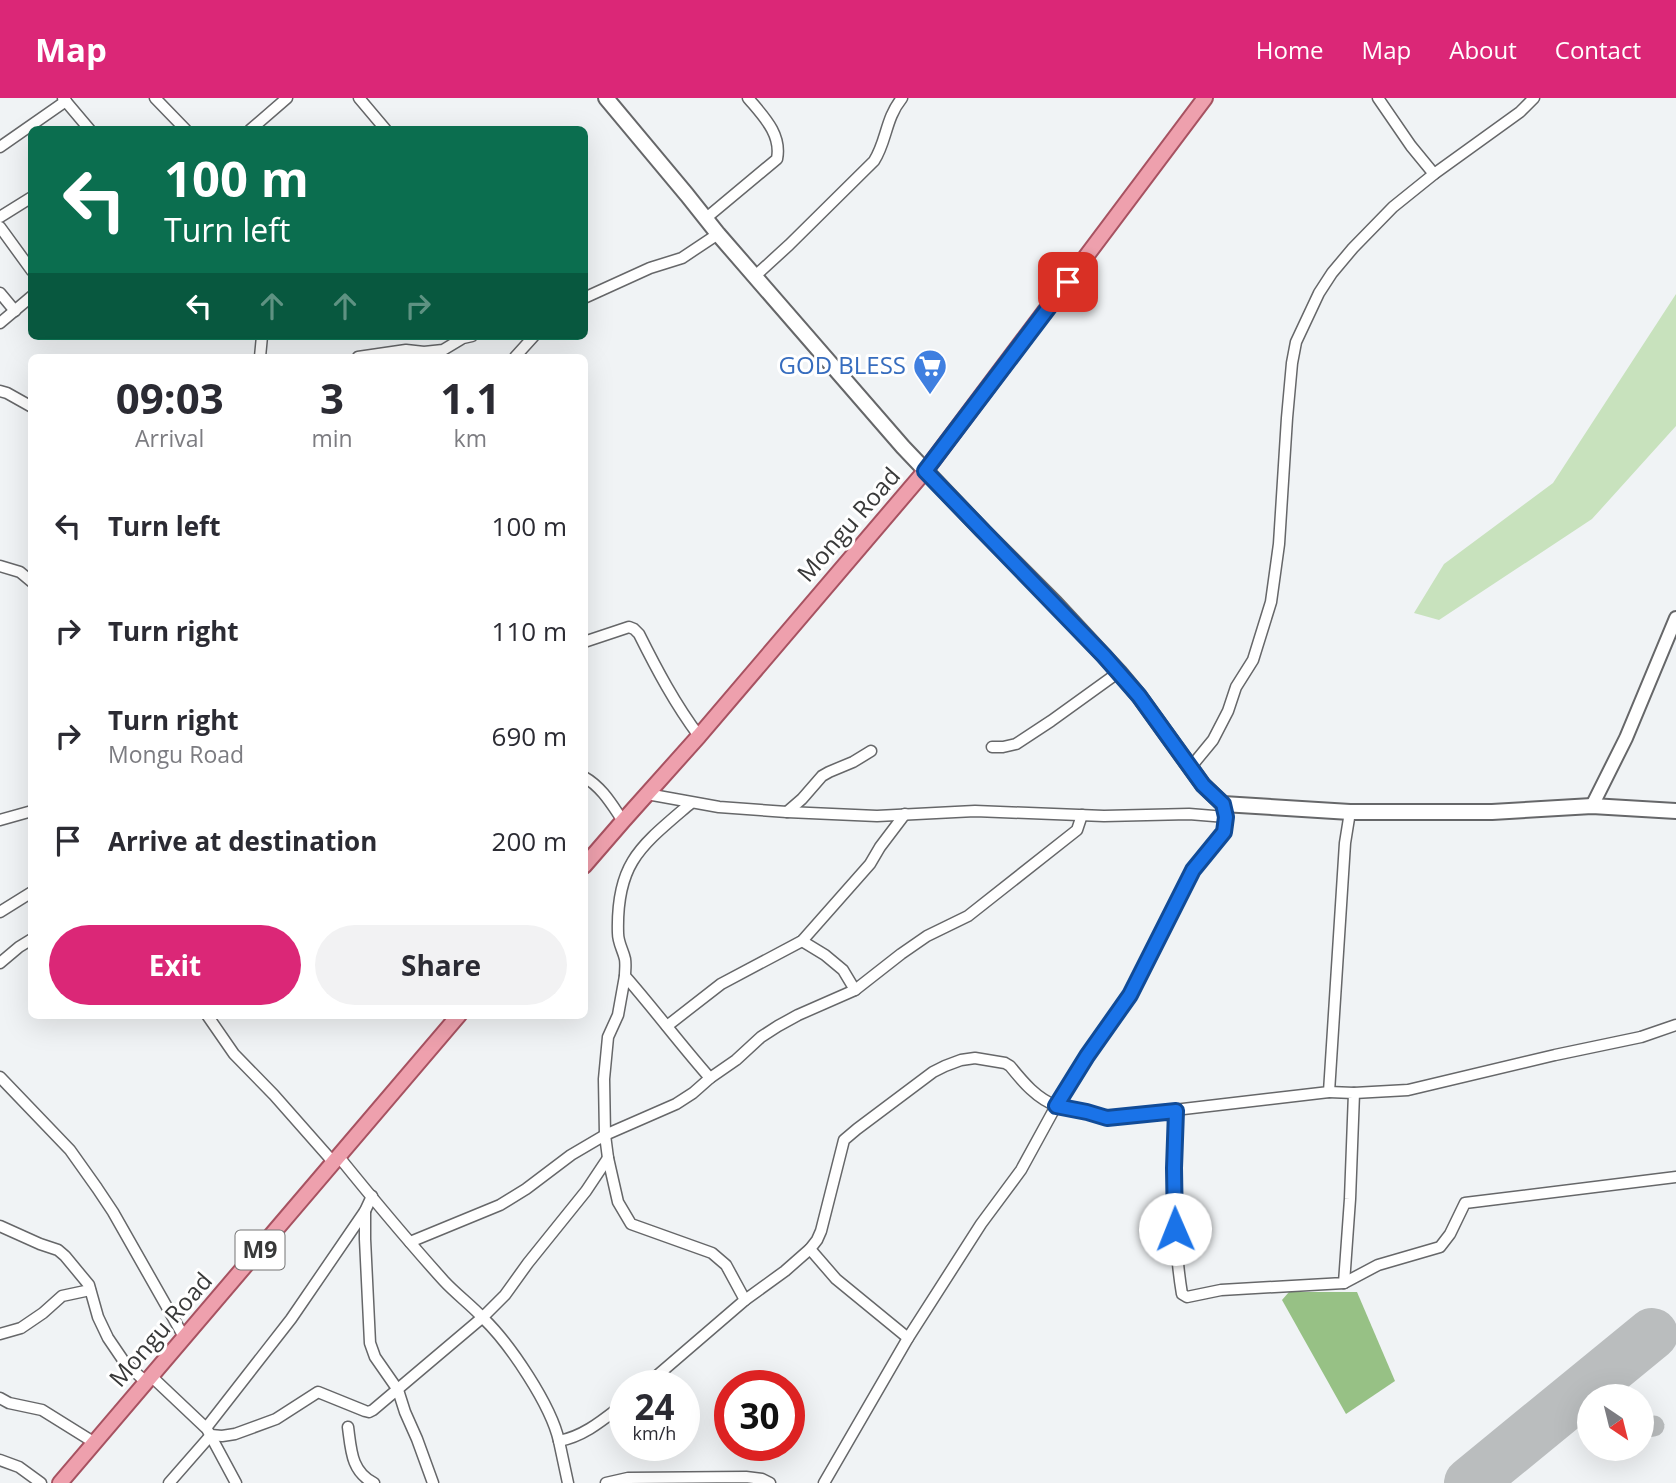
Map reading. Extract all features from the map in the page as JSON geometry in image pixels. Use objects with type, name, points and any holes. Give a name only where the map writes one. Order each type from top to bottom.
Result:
[{"type":"main road","points":[[606,98],[754,277],[903,447],[1119,672],[1225,811],[1492,812],[1592,806],[1676,811]]},
{"type":"main road","name":"Mongu Road","points":[[588,861],[925,471],[1201,100]]},
{"type":"main road","name":"Mongu Road","points":[[60,1483],[456,1019]]},
{"type":"street","points":[[155,98],[182,126]]},
{"type":"street","points":[[255,126],[287,98]]},
{"type":"street","points":[[359,98],[383,126]]},
{"type":"street","points":[[705,219],[777,159],[778,142],[774,133],[748,98]]},
{"type":"street","points":[[754,277],[874,162],[889,120],[902,98]]},
{"type":"street","points":[[1378,98],[1434,174]]},
{"type":"street","points":[[1190,768],[1213,740],[1228,711],[1236,687],[1253,660],[1270,602],[1279,544],[1290,378],[1296,342],[1319,293],[1332,272],[1393,206],[1534,98]]},
{"type":"street","points":[[28,126],[65,99],[87,126]]},
{"type":"street","points":[[0,147],[28,126]]},
{"type":"street","points":[[0,216],[28,199]]},
{"type":"street","points":[[0,227],[28,266]]},
{"type":"street","points":[[588,296],[650,268],[682,258],[718,234]]},
{"type":"street","points":[[0,293],[15,311]]},
{"type":"street","points":[[0,323],[28,300]]},
{"type":"street","points":[[379,354],[406,350],[443,350],[460,340]]},
{"type":"street","points":[[518,354],[530,340]]},
{"type":"street","points":[[0,391],[28,405]]},
{"type":"street","points":[[0,566],[20,572],[28,579]]},
{"type":"street","points":[[1592,806],[1626,738],[1676,618]]},
{"type":"street","points":[[588,641],[629,627],[634,629],[680,710],[699,736]]},
{"type":"street","points":[[992,747],[1016,744],[1119,672]]},
{"type":"street","points":[[787,812],[822,776],[871,751]]},
{"type":"street","points":[[588,780],[607,798],[623,821]]},
{"type":"street","points":[[647,794],[719,807],[877,816],[975,811],[1082,815],[1225,811],[1224,832],[1193,870],[1130,995],[1087,1056],[1021,1170],[981,1224],[908,1338],[824,1483]]},
{"type":"street","points":[[691,803],[645,843],[625,873],[618,933],[626,963],[625,976],[618,1015],[608,1037],[604,1079],[608,1158],[618,1202],[631,1224],[712,1253],[726,1265],[745,1300]]},
{"type":"street","points":[[0,820],[28,812]]},
{"type":"street","points":[[1329,1092],[1345,843],[1350,812]]},
{"type":"street","points":[[667,1026],[721,984],[802,941],[870,864],[905,814]]},
{"type":"street","points":[[410,1242],[500,1205],[606,1135],[676,1104],[778,1026],[798,1014],[855,990],[927,936],[968,916],[1077,830],[1082,815]]},
{"type":"street","points":[[0,912],[28,894]]},
{"type":"street","points":[[0,963],[28,941]]},
{"type":"street","points":[[802,941],[843,970],[855,990]]},
{"type":"street","points":[[625,976],[710,1078]]},
{"type":"street","points":[[210,1019],[234,1054],[372,1196],[446,1283],[483,1317],[507,1345],[550,1414],[556,1428],[568,1483]]},
{"type":"street","points":[[664,1370],[810,1249],[821,1231],[844,1140],[933,1072],[961,1060],[975,1058],[1005,1063],[1034,1093],[1056,1106],[1107,1118],[1329,1092],[1408,1090],[1641,1037],[1676,1026]]},
{"type":"street","points":[[0,1077],[70,1150],[97,1188],[184,1337]]},
{"type":"street","points":[[1344,1283],[1354,1093]]},
{"type":"street","points":[[1176,1111],[1174,1215],[1182,1294],[1187,1297],[1221,1290],[1344,1283],[1378,1265],[1440,1247],[1450,1234],[1465,1203],[1676,1177]]},
{"type":"street","points":[[208,1431],[222,1436],[234,1434],[276,1419],[318,1392],[369,1412],[483,1317],[505,1295],[586,1191],[608,1158]]},
{"type":"street","points":[[169,1483],[291,1319],[365,1211],[372,1196]]},
{"type":"street","points":[[365,1211],[370,1343],[398,1390],[432,1483]]},
{"type":"street","points":[[0,1226],[58,1250],[65,1256],[87,1281],[98,1317],[125,1363],[149,1379],[208,1431],[236,1483]]},
{"type":"street","points":[[810,1249],[836,1279],[908,1338]]},
{"type":"street","points":[[0,1334],[21,1328],[67,1294],[90,1290]]},
{"type":"street","points":[[0,1398],[9,1403],[42,1410],[95,1443]]},
{"type":"street","points":[[559,1441],[581,1434],[609,1414]]},
{"type":"street","points":[[348,1427],[355,1464],[364,1478],[373,1483]]},
{"type":"street","points":[[0,1460],[19,1467],[41,1483]]},
{"type":"street","points":[[606,1483],[628,1478],[746,1476],[770,1483]]},
{"type":"green space","points":[[1676,294],[1676,426],[1592,519],[1439,620],[1414,613],[1444,564],[1553,483]]},
{"type":"green space","points":[[1289,1292],[1357,1292],[1395,1381],[1346,1414],[1282,1300]]},
{"type":"runway","points":[[1470,1483],[1652,1334]]},
{"type":"place","name":"GOD BLESS","points":[[930,396]]},
{"type":"route","points":[[1068,282],[925,471],[1104,656],[1139,696],[1203,785],[1223,804],[1226,817],[1224,832],[1193,870],[1130,995],[1056,1106],[1107,1118],[1176,1111],[1175,1229]]}]
